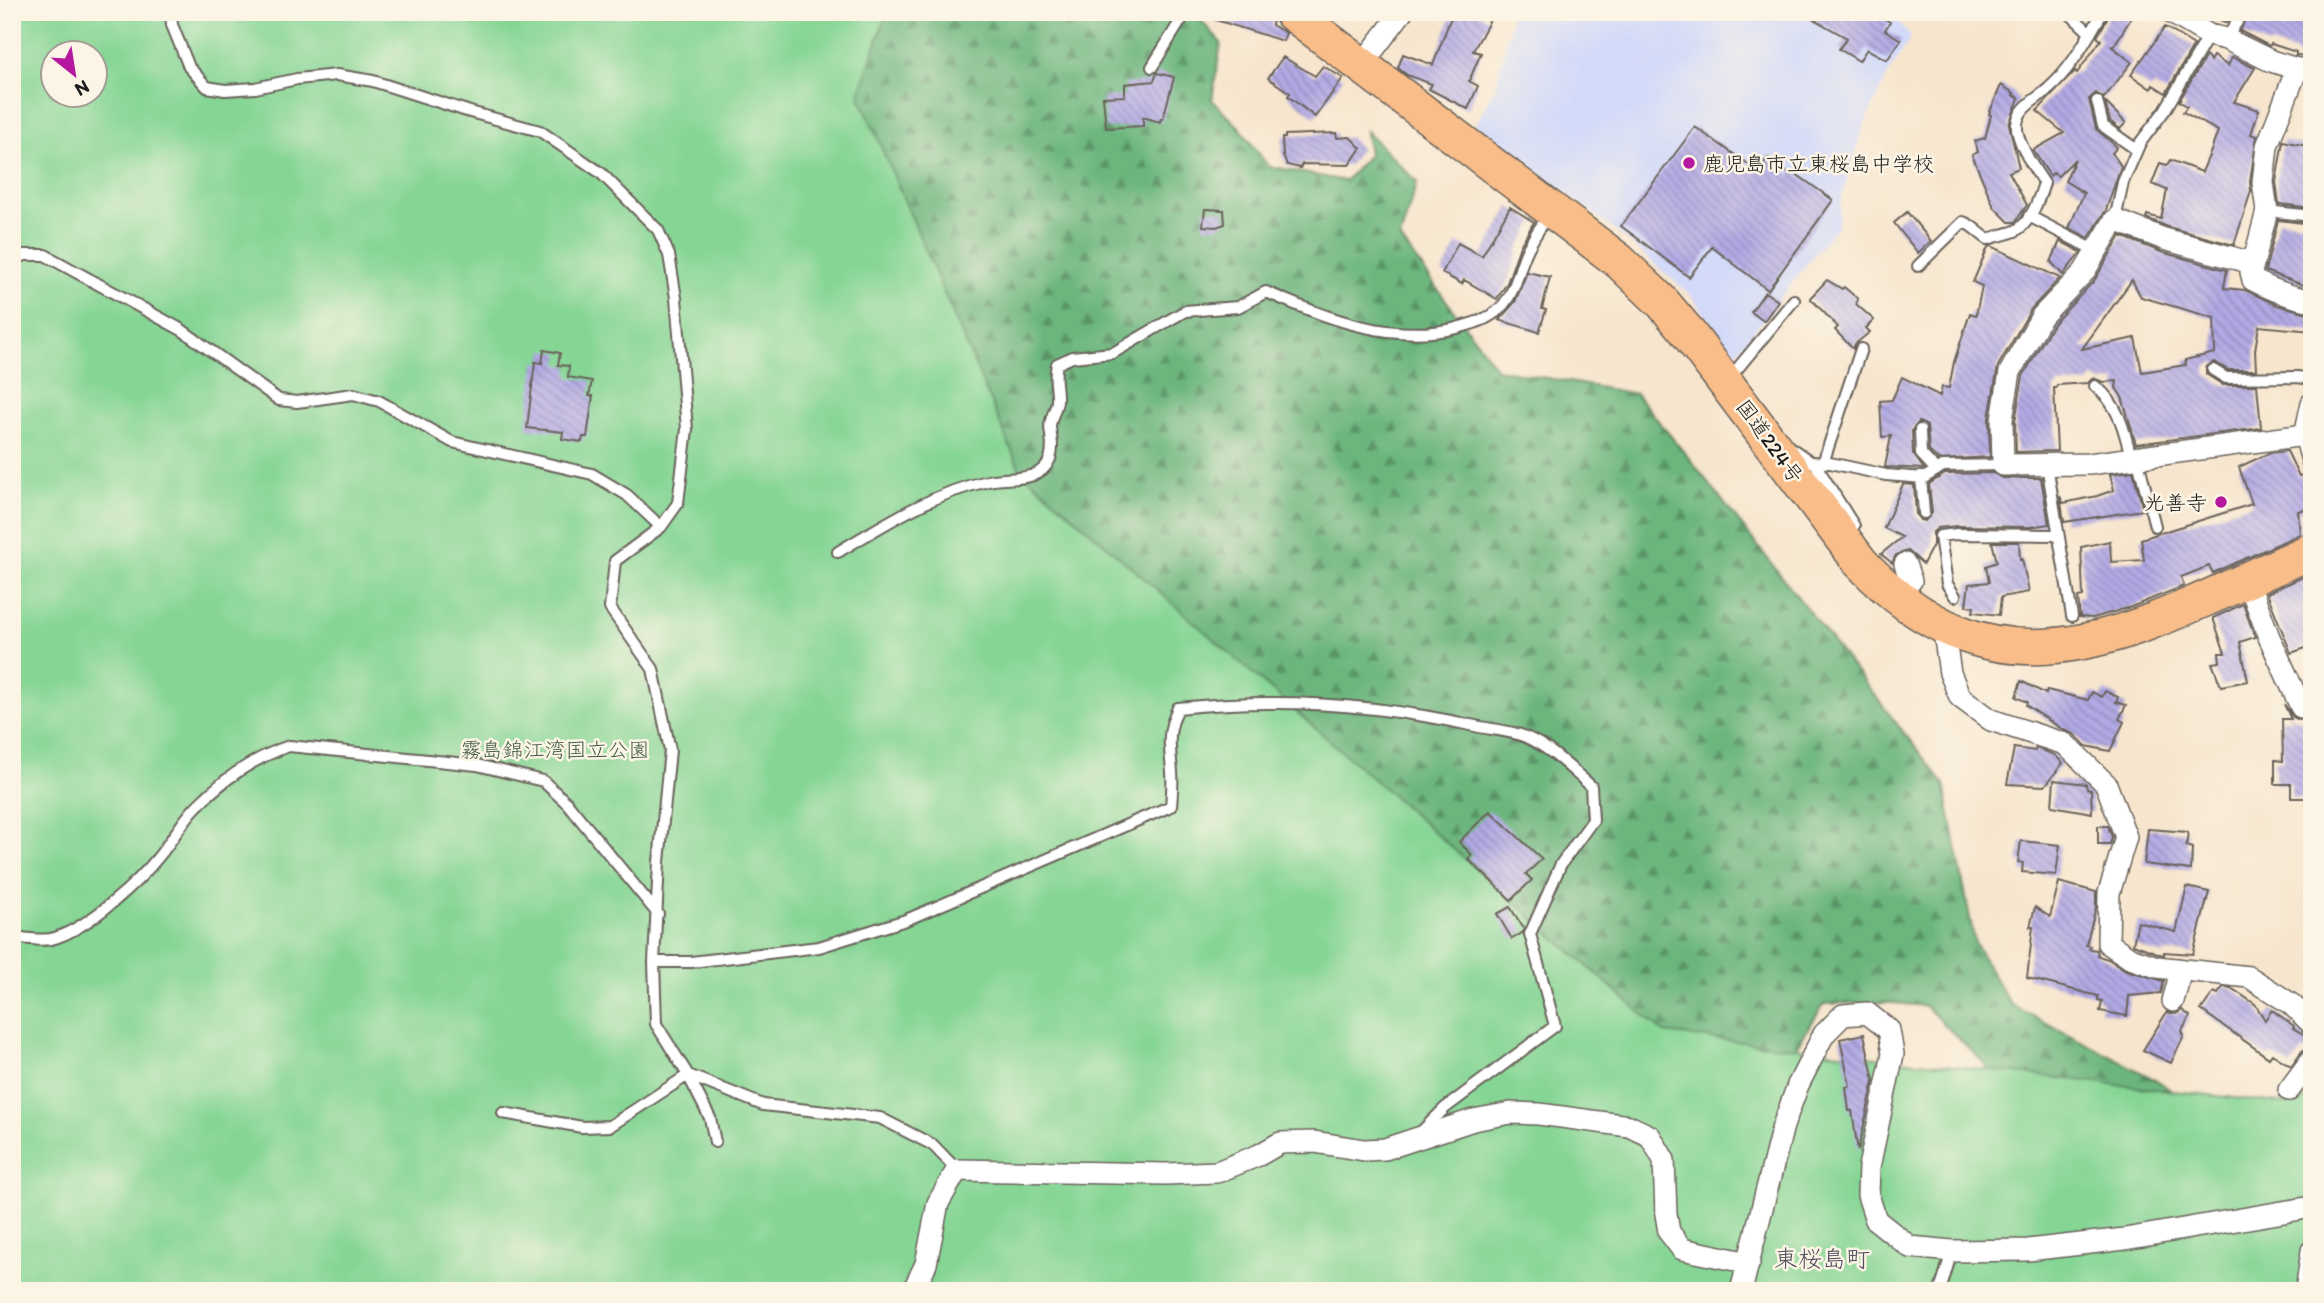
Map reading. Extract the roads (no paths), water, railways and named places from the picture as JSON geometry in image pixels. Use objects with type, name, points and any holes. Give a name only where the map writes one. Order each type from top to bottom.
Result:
[{"type":"highway","name":"国道224号","points":[[1291,12],[1619,261],[1663,303],[1761,431],[1883,561],[1885,588],[1907,606],[1955,619],[1993,643],[2029,647],[2081,643],[2107,638],[2176,612],[2312,551]]},
{"type":"street","points":[[1361,66],[1402,12]]},
{"type":"street","points":[[2170,12],[2217,37],[2272,61],[2304,69],[2267,146],[2263,182],[2267,211],[2251,272],[2253,280],[2290,297],[2312,301]]},
{"type":"street","points":[[2252,263],[2164,239],[2115,220],[2084,272],[2042,316],[2010,372],[2002,420],[2003,465],[2089,464],[2305,435]]},
{"type":"street","points":[[2312,403],[2305,435],[2312,461]]},
{"type":"street","points":[[1883,561],[1915,598],[1955,616],[1950,673],[1960,697],[1991,720],[2065,744],[2106,784],[2126,837],[2109,893],[2108,943],[2130,958],[2157,967],[2249,977],[2291,1004],[2312,1024]]},
{"type":"street","points":[[2247,578],[2269,637],[2301,707]]},
{"type":"street","points":[[2173,1000],[2178,983],[2178,969]]},
{"type":"street","points":[[1741,1291],[1783,1126],[1798,1085],[1824,1034],[1843,1015],[1867,1013],[1889,1030],[1893,1054],[1869,1167],[1868,1195],[1876,1220],[1910,1247],[1952,1251],[2028,1250],[2125,1239],[2312,1207]]},
{"type":"street","points":[[2289,1090],[2312,1059]]},
{"type":"street","points":[[913,1291],[926,1264],[938,1203],[957,1171],[1166,1174],[1217,1172],[1259,1155],[1280,1143],[1314,1142],[1364,1150],[1385,1149],[1473,1120],[1511,1113],[1629,1126],[1650,1136],[1664,1160],[1669,1232],[1682,1249],[1749,1263]]},
{"type":"street","points":[[2306,1291],[2312,1251]]},
{"type":"lane","points":[[171,12],[172,25],[189,67],[207,87],[245,89],[337,75],[373,81],[540,131],[601,173],[658,230],[669,255],[676,298],[687,429],[678,503],[661,527],[615,561],[610,608],[653,669],[670,750],[659,862],[654,962],[656,1024],[688,1075],[710,1118],[715,1142]]},
{"type":"lane","points":[[1152,67],[1186,12]]},
{"type":"lane","points":[[2068,12],[2090,33]]},
{"type":"lane","points":[[1918,266],[1963,222],[1971,224],[1988,239],[2019,229],[2029,216],[2039,199],[2043,183],[2027,156],[2017,121],[2025,107],[2050,88],[2079,55],[2103,12]]},
{"type":"lane","points":[[2115,220],[2123,183],[2137,150],[2217,37],[2237,22],[2240,12]]},
{"type":"lane","points":[[2097,101],[2104,126],[2137,150]]},
{"type":"lane","points":[[838,552],[898,515],[936,497],[990,480],[1028,478],[1039,474],[1050,459],[1050,424],[1057,399],[1054,379],[1057,364],[1065,360],[1113,353],[1185,311],[1238,307],[1266,292],[1325,317],[1370,330],[1413,333],[1448,330],[1485,320],[1503,305],[1515,286],[1525,254],[1550,210]]},
{"type":"lane","points":[[2267,211],[2312,216]]},
{"type":"lane","points":[[2029,216],[2096,251]]},
{"type":"lane","points":[[12,263],[24,255],[46,255],[183,330],[279,400],[297,402],[353,394],[379,401],[452,442],[592,474],[627,495],[661,527]]},
{"type":"lane","points":[[1726,382],[1794,300]]},
{"type":"lane","points":[[1819,462],[1861,349]]},
{"type":"lane","points":[[2213,370],[2226,378],[2312,379]]},
{"type":"lane","points":[[2095,386],[2107,396],[2122,421],[2155,526]]},
{"type":"lane","points":[[1920,430],[1921,454],[1936,470]]},
{"type":"lane","points":[[1761,431],[1819,462],[1886,475],[1921,477],[1943,466],[2003,465]]},
{"type":"lane","points":[[1819,462],[1883,561]]},
{"type":"lane","points":[[2047,465],[2072,616]]},
{"type":"lane","points":[[1921,477],[1924,513]]},
{"type":"lane","points":[[1955,619],[1940,536],[2058,535]]},
{"type":"lane","points":[[654,962],[691,962],[819,947],[906,920],[1171,806],[1173,775],[1169,750],[1170,725],[1178,708],[1233,702],[1366,706],[1530,738],[1556,755],[1591,786],[1593,820],[1561,864],[1530,934],[1555,1026],[1445,1108],[1413,1140]]},
{"type":"lane","points":[[12,937],[53,939],[85,923],[136,883],[160,856],[194,808],[235,774],[265,754],[289,746],[477,765],[544,782],[566,803],[658,914]]},
{"type":"lane","points":[[503,1114],[582,1127],[610,1126],[688,1075]]},
{"type":"lane","points":[[688,1075],[763,1105],[880,1118],[933,1145],[957,1171]]},
{"type":"lane","points":[[1940,1291],[1952,1251]]},
{"type":"place","name":"鹿児島市立東桜島中学校","points":[[1689,163]]},
{"type":"place","name":"光善寺","points":[[2221,502]]},
{"type":"district","name":"東桜島町","points":[[1822,1258]]},
{"type":"park label","name":"霧島錦江湾国立公園","points":[[555,749]]}]
